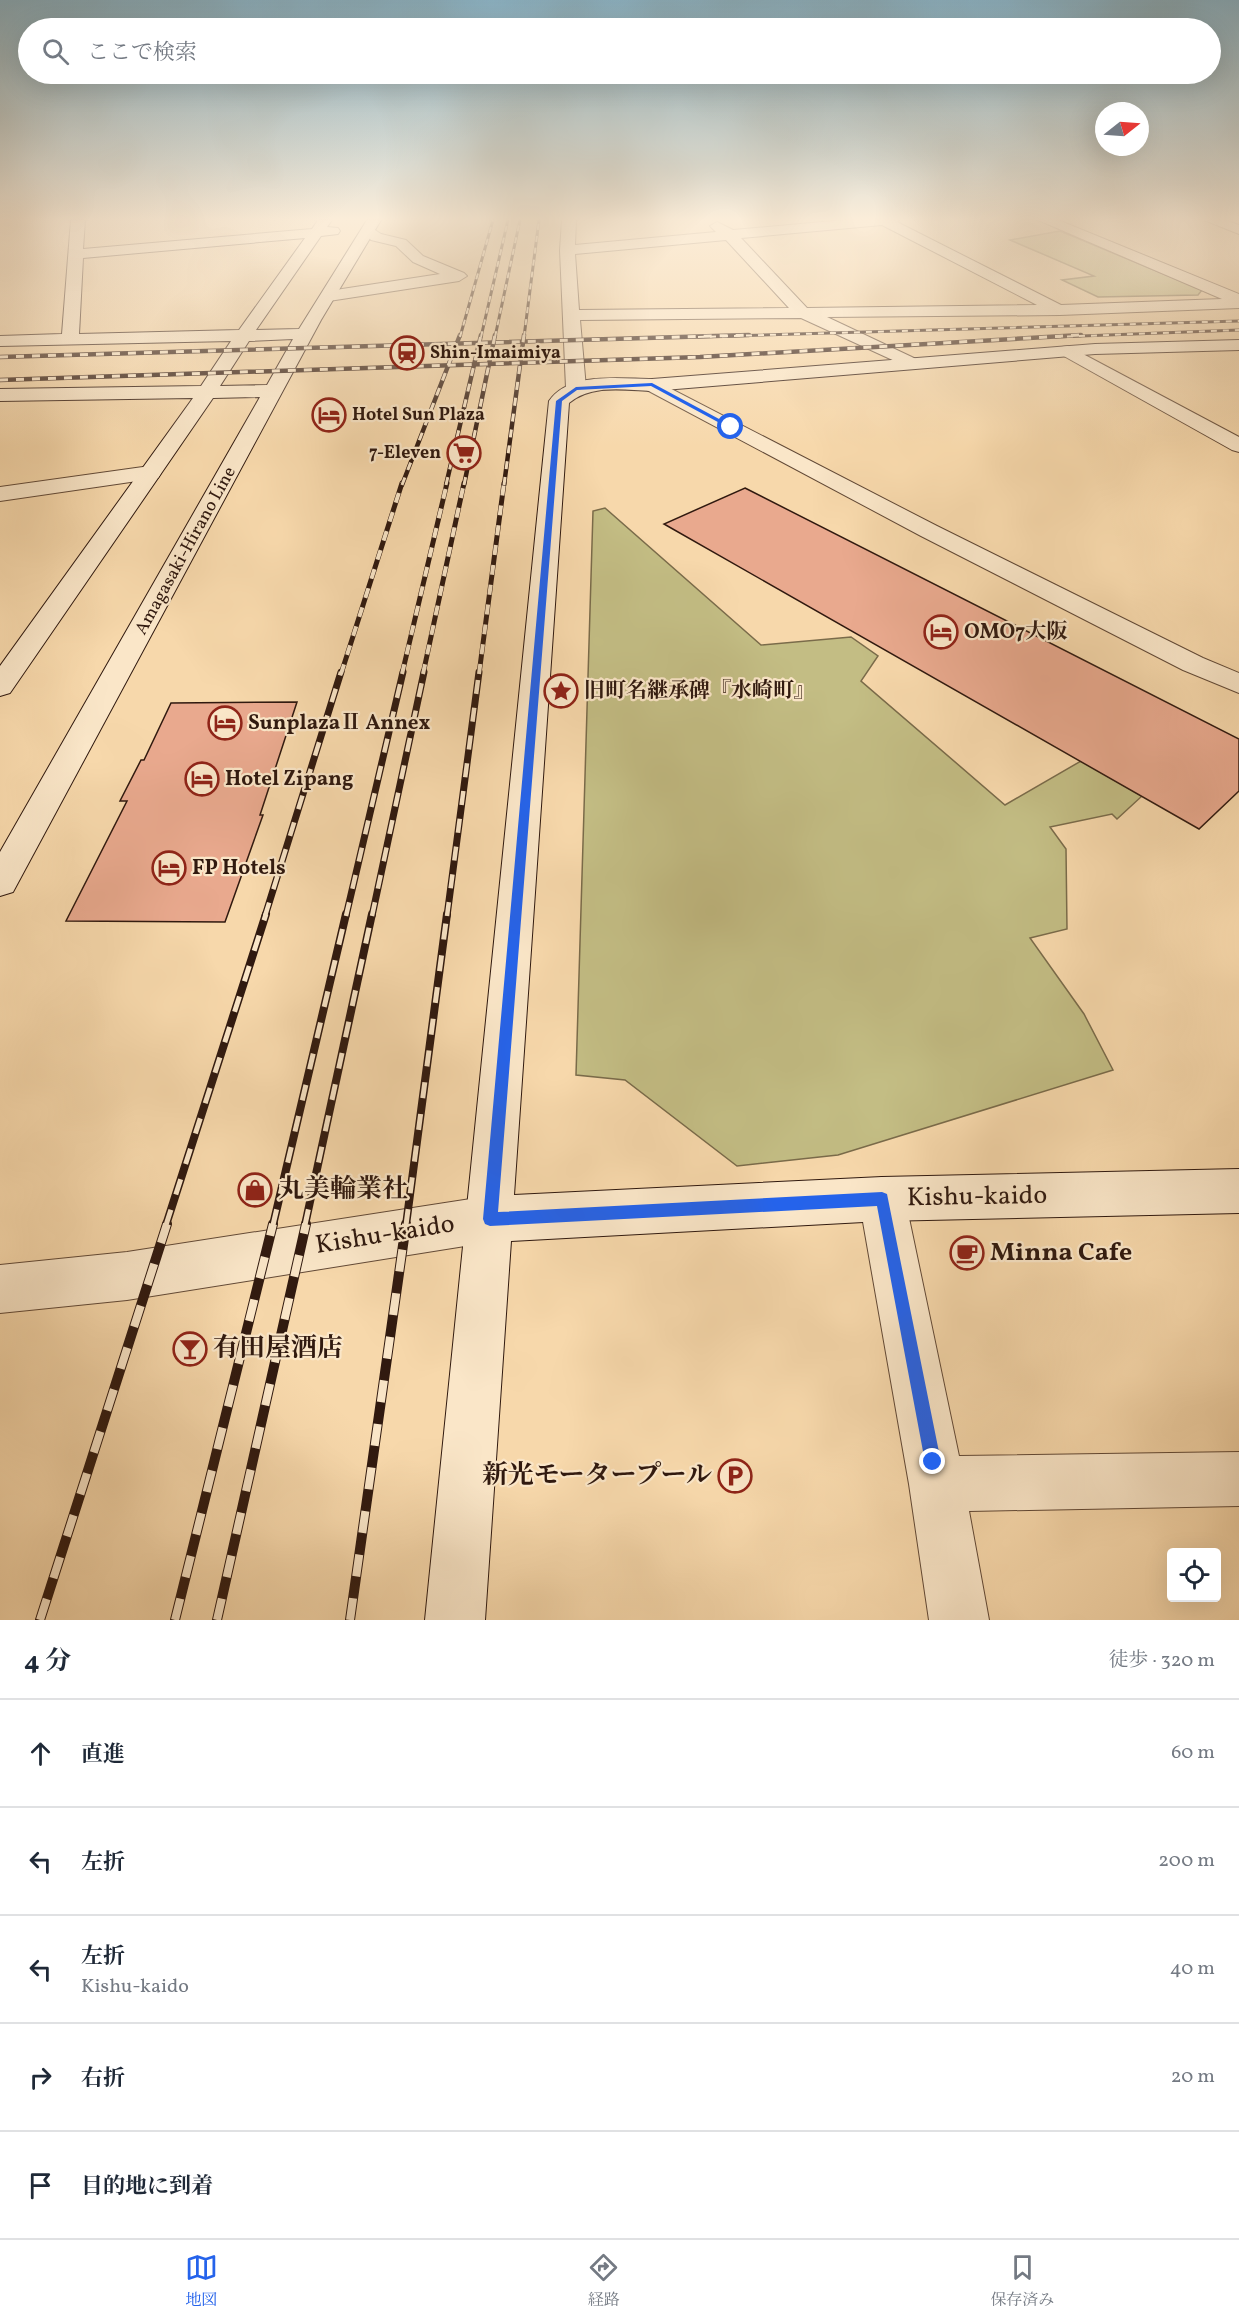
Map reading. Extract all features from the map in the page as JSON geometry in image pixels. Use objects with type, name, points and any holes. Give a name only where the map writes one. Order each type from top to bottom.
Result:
[{"type":"street","points":[[69,339],[72,296]]},
{"type":"street","points":[[0,687],[272,296]]},
{"type":"street","name":"Amagasaki-Hirano Line","points":[[0,882],[305,334],[329,296]]},
{"type":"street","points":[[569,296],[576,388]]},
{"type":"street","points":[[787,296],[802,312],[909,363]]},
{"type":"street","points":[[1032,296],[1060,310]]},
{"type":"street","points":[[570,315],[1060,310],[1239,301]]},
{"type":"street","points":[[0,341],[305,334]]},
{"type":"street","points":[[455,1620],[559,401],[576,388],[652,385],[1068,351],[1239,345]]},
{"type":"street","points":[[1068,351],[1239,446]]},
{"type":"street","points":[[652,385],[929,531],[1239,684]]},
{"type":"street","points":[[0,395],[274,391]]},
{"type":"street","points":[[0,494],[150,473]]},
{"type":"street","points":[[1193,663],[1239,657]]},
{"type":"street","name":"Kishu-kaido","points":[[0,1289],[127,1276],[490,1219],[882,1199],[1239,1191]]},
{"type":"street","points":[[882,1199],[937,1484],[959,1620]]},
{"type":"street","points":[[937,1484],[1239,1479]]},
{"type":"shaded area","points":[[1095,296],[1168,296],[1098,297]]},
{"type":"shaded area","points":[[605,508],[761,645],[851,637],[878,656],[861,681],[1005,805],[1081,761],[1142,796],[1117,819],[1112,814],[1050,827],[1066,849],[1067,929],[1030,938],[1084,1014],[1113,1070],[838,1155],[737,1166],[625,1080],[576,1075],[593,511]]},
{"type":"building","name":"OMO7大阪","points":[[745,488],[1239,739],[1239,791],[1199,829],[664,524]]},
{"type":"building","points":[[297,702],[260,815],[263,815],[225,922],[66,921],[127,801],[120,801],[141,760],[144,760],[171,703]]},
{"type":"railway","points":[[460,337],[472,296]]},
{"type":"railway","points":[[481,337],[491,296]]},
{"type":"railway","points":[[495,337],[504,296]]},
{"type":"railway","points":[[524,337],[529,296]]},
{"type":"railway","points":[[698,337],[1239,321]]},
{"type":"railway","points":[[1055,337],[1239,330]]},
{"type":"railway","points":[[457,344],[460,335]]},
{"type":"railway","points":[[479,343],[481,335]]},
{"type":"railway","points":[[493,343],[495,335]]},
{"type":"railway","points":[[523,342],[524,335]]},
{"type":"railway","points":[[523,342],[749,335]]},
{"type":"railway","points":[[520,363],[700,357],[1081,335]]},
{"type":"railway","points":[[493,343],[523,342]]},
{"type":"railway","points":[[520,363],[523,342]]},
{"type":"railway","points":[[457,344],[479,343]]},
{"type":"railway","points":[[474,364],[479,343]]},
{"type":"railway","points":[[479,343],[493,343]]},
{"type":"railway","points":[[489,364],[493,343]]},
{"type":"railway","points":[[0,357],[457,344]]},
{"type":"railway","points":[[448,365],[457,344]]},
{"type":"railway","points":[[489,364],[520,363]]},
{"type":"railway","points":[[504,485],[520,363]]},
{"type":"railway","points":[[446,485],[474,364]]},
{"type":"railway","points":[[448,365],[474,364]]},
{"type":"railway","points":[[474,364],[489,364]]},
{"type":"railway","points":[[464,485],[489,364]]},
{"type":"railway","points":[[0,380],[448,365]]},
{"type":"railway","points":[[402,485],[448,365]]},
{"type":"railway","points":[[341,674],[402,483]]},
{"type":"railway","points":[[402,674],[447,483]]},
{"type":"railway","points":[[423,674],[464,483]]},
{"type":"railway","points":[[479,674],[504,483]]},
{"type":"railway","points":[[265,916],[341,672]]},
{"type":"railway","points":[[346,916],[403,672]]},
{"type":"railway","points":[[372,916],[424,672]]},
{"type":"railway","points":[[447,916],[479,672]]},
{"type":"railway","points":[[166,1225],[266,914]]},
{"type":"railway","points":[[273,1225],[346,914]]},
{"type":"railway","points":[[305,1225],[372,914]]},
{"type":"railway","points":[[406,1225],[447,914]]},
{"type":"railway","points":[[40,1620],[167,1224]]},
{"type":"railway","points":[[175,1620],[273,1224]]},
{"type":"railway","points":[[217,1620],[306,1224]]},
{"type":"railway","points":[[350,1620],[406,1224]]},
{"type":"place","name":"Shin-Imaimiya","points":[[407,353]]},
{"type":"place","name":"Hotel Sun Plaza","points":[[329,415]]},
{"type":"place","name":"7-Eleven","points":[[464,453]]},
{"type":"place","name":"OMO7大阪","points":[[941,632]]},
{"type":"place","name":"旧町名継承碑『水崎町』","points":[[561,691]]},
{"type":"place","name":"SunplazaⅡ Annex","points":[[225,723]]},
{"type":"place","name":"Hotel Zipang","points":[[202,779]]},
{"type":"place","name":"FP Hotels","points":[[169,868]]},
{"type":"place","name":"丸美輪業社","points":[[255,1190]]},
{"type":"place","name":"Minna Cafe","points":[[967,1253]]},
{"type":"place","name":"有田屋酒店","points":[[190,1349]]},
{"type":"place","name":"新光モータープール","points":[[735,1476]]},
{"type":"route","points":[[731,427],[652,385],[576,388],[566,393],[559,401],[490,1219],[882,1199],[933,1462]]}]
